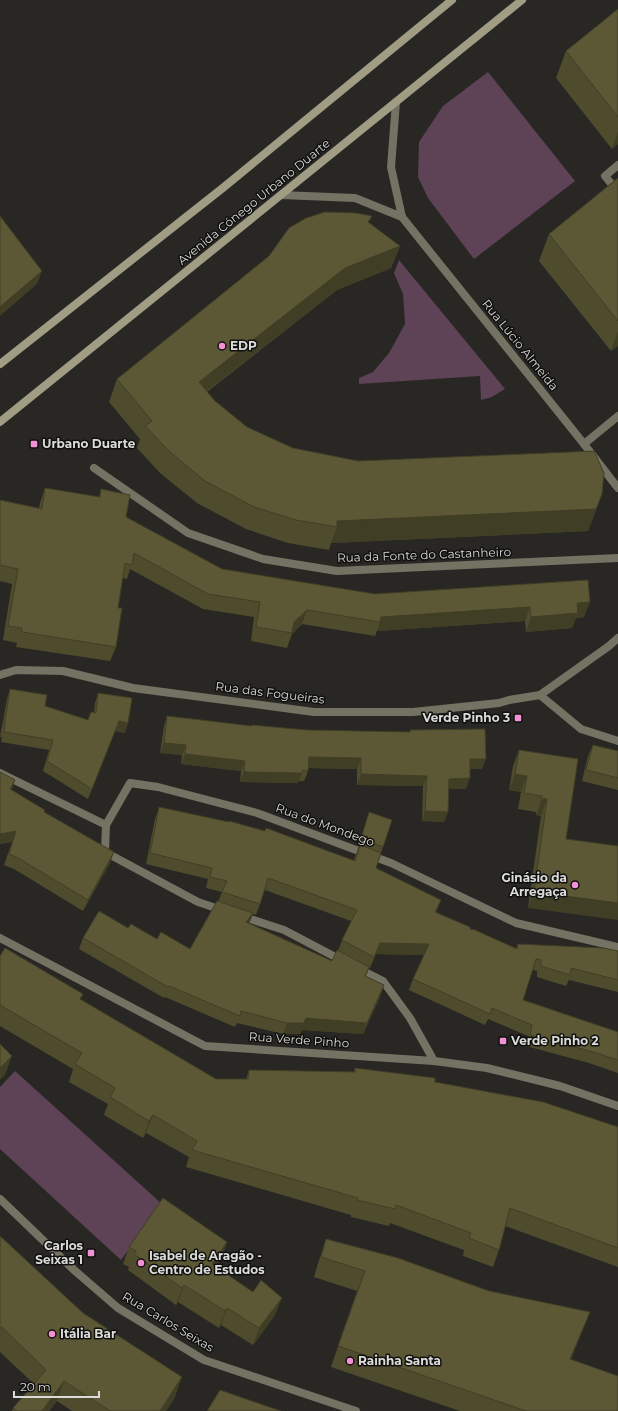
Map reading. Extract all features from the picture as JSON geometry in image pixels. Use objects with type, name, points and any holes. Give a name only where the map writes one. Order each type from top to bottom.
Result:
[{"type":"main road","points":[[0,364],[224,187],[452,0]]},
{"type":"main road","name":"Avenida Cónego Urbano Duarte","points":[[0,422],[522,0]]},
{"type":"street","name":"Rua Lúcio Almeida","points":[[396,102],[391,167],[402,217],[618,488]]},
{"type":"street","points":[[618,165],[605,176],[618,192]]},
{"type":"street","name":"Rua Lúcio Almeida","points":[[281,195],[355,198],[402,217]]},
{"type":"street","points":[[584,444],[618,416]]},
{"type":"street","name":"Rua da Fonte do Castanheiro","points":[[94,468],[188,533],[263,559],[338,571],[618,558]]},
{"type":"street","points":[[618,638],[540,695],[580,729],[618,740]]},
{"type":"street","name":"Rua das Fogueiras","points":[[0,675],[16,670],[63,671],[133,688],[314,712],[413,712],[499,703],[540,695]]},
{"type":"street","points":[[0,773],[106,825],[105,852],[198,902],[284,930],[383,981],[410,1018],[434,1061]]},
{"type":"street","name":"Rua do Mondego","points":[[106,825],[130,783],[158,787],[257,813],[391,862],[516,923],[618,947]]},
{"type":"street","name":"Rua Verde Pinho","points":[[0,938],[205,1046],[434,1061],[492,1069],[560,1086],[618,1106]]},
{"type":"street","name":"Rua Carlos Seixas","points":[[0,1199],[74,1270],[118,1308],[204,1360],[356,1411]]},
{"type":"shaded area","points":[[488,72],[575,181],[474,259],[428,198],[418,177],[419,142],[443,106]]},
{"type":"shaded area","points":[[399,260],[505,389],[492,397],[481,400],[480,376],[359,384],[359,378],[373,372],[389,353],[405,324],[403,294],[394,273]]},
{"type":"shaded area","points":[[15,1071],[162,1204],[121,1260],[0,1149],[0,1087]]},
{"type":"building","points":[[618,9],[618,117],[566,51]]},
{"type":"building","points":[[618,178],[618,321],[549,234]]},
{"type":"building","points":[[325,212],[356,213],[372,216],[368,222],[400,246],[345,268],[199,382],[215,401],[247,427],[293,448],[358,461],[594,451],[604,473],[602,494],[596,509],[337,521],[337,527],[296,520],[254,507],[205,481],[169,451],[145,426],[152,421],[117,379],[269,256],[289,228],[306,218]]},
{"type":"building","points":[[0,216],[42,271],[0,307]]},
{"type":"building","points":[[45,488],[100,497],[101,489],[130,495],[126,517],[222,569],[375,594],[588,580],[590,602],[577,603],[578,613],[531,617],[530,607],[381,617],[380,622],[307,610],[294,622],[292,633],[256,627],[260,602],[208,594],[134,553],[132,565],[125,563],[118,608],[122,608],[116,647],[22,632],[22,628],[8,626],[18,569],[0,565],[0,500],[42,509]]},
{"type":"building","points":[[10,689],[47,695],[45,706],[88,720],[91,712],[96,713],[98,693],[132,698],[128,723],[119,721],[92,789],[47,761],[53,740],[4,732]]},
{"type":"building","points":[[167,716],[252,726],[307,730],[410,732],[410,730],[485,729],[486,759],[470,759],[470,778],[449,779],[448,812],[425,811],[427,776],[361,774],[361,758],[309,757],[308,771],[303,770],[302,773],[244,772],[245,761],[185,754],[186,745],[164,743]]},
{"type":"building","points":[[593,745],[618,751],[618,778],[586,770]]},
{"type":"building","points":[[519,750],[578,759],[566,839],[618,846],[618,903],[534,892],[547,799],[542,799],[542,796],[524,793],[527,776],[515,774]]},
{"type":"building","points":[[0,772],[15,780],[10,789],[45,810],[44,812],[114,852],[88,900],[9,854],[16,831],[0,834]]},
{"type":"building","points":[[159,807],[229,821],[265,831],[266,828],[355,861],[360,845],[381,853],[376,868],[441,900],[435,912],[517,949],[518,944],[603,948],[618,951],[618,980],[571,968],[570,975],[541,966],[541,960],[536,959],[523,1000],[618,1032],[618,1060],[530,1035],[532,1025],[492,1008],[490,1014],[413,979],[429,944],[380,943],[374,957],[342,940],[357,910],[268,878],[260,904],[222,892],[227,881],[210,877],[212,868],[150,853]]},
{"type":"building","points":[[369,812],[392,820],[383,847],[361,839]]},
{"type":"building","points":[[217,901],[253,913],[246,922],[332,961],[337,950],[369,967],[365,976],[384,985],[367,1023],[306,1018],[304,1023],[287,1023],[241,1011],[240,1016],[169,986],[168,987],[83,938],[99,911],[128,928],[131,924],[157,939],[161,932],[190,949]]},
{"type":"building","points":[[5,948],[83,994],[80,999],[216,1079],[248,1079],[249,1070],[355,1072],[355,1068],[435,1078],[435,1082],[543,1102],[618,1127],[618,1248],[510,1208],[499,1250],[469,1238],[471,1233],[396,1205],[395,1209],[357,1200],[358,1198],[192,1150],[197,1141],[153,1115],[149,1121],[110,1097],[115,1088],[75,1064],[82,1053],[0,1005],[0,956]]},
{"type":"building","points":[[0,1044],[12,1056],[0,1068]]},
{"type":"building","points":[[163,1198],[227,1242],[212,1264],[253,1292],[261,1280],[282,1298],[259,1328],[227,1308],[225,1311],[184,1285],[182,1288],[134,1254],[136,1251],[129,1247]]},
{"type":"building","points":[[0,1236],[83,1313],[182,1377],[160,1411],[110,1411],[64,1381],[42,1411],[17,1411],[13,1408],[46,1370],[2,1327],[0,1329]]},
{"type":"building","points":[[326,1239],[398,1258],[489,1291],[590,1312],[570,1359],[618,1376],[618,1411],[526,1411],[338,1346],[365,1271],[321,1257]]},
{"type":"building","points":[[220,1390],[281,1411],[207,1411]]},
{"type":"place","name":"EDP","points":[[222,346]]},
{"type":"place","name":"Urbano Duarte","points":[[34,444]]},
{"type":"place","name":"Verde Pinho 3","points":[[518,718]]},
{"type":"place","name":"Ginásio da Arregaça","points":[[575,885]]},
{"type":"place","name":"Verde Pinho 2","points":[[503,1041]]},
{"type":"place","name":"Carlos Seixas 1","points":[[91,1253]]},
{"type":"place","name":"Isabel de Aragão - Centro de Estudos","points":[[141,1263]]},
{"type":"place","name":"Itália Bar","points":[[52,1334]]},
{"type":"place","name":"Rainha Santa","points":[[350,1361]]}]
